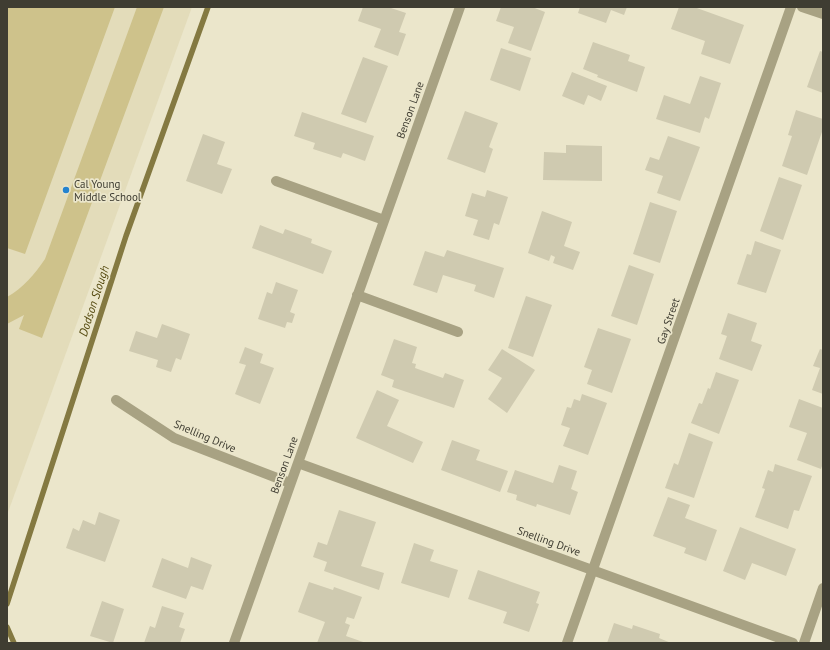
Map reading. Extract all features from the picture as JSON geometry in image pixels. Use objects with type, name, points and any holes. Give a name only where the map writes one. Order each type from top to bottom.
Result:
[{"type":"street","name":"Benson Lane","points":[[234,643],[460,7]]},
{"type":"street","name":"Gay Street","points":[[567,643],[791,7]]},
{"type":"street","points":[[802,7],[823,14]]},
{"type":"street","points":[[276,181],[384,220]]},
{"type":"street","points":[[357,295],[458,332]]},
{"type":"street","name":"Snelling Drive","points":[[116,400],[174,438],[290,482]]},
{"type":"street","name":"Snelling Drive","points":[[298,463],[793,643]]},
{"type":"street","points":[[804,643],[823,588]]},
{"type":"shaded area","name":"Cal Young Middle School","points":[[7,7],[192,7],[7,515]]},
{"type":"shaded area","points":[[7,7],[115,7],[25,254],[7,248]]},
{"type":"shaded area","points":[[137,7],[164,7],[42,338],[19,329],[24,315],[7,324],[7,297],[28,280],[45,259]]},
{"type":"building","points":[[363,7],[388,7],[406,13],[399,32],[406,34],[398,56],[374,47],[381,29],[358,21]]},
{"type":"building","points":[[501,7],[532,7],[545,12],[531,51],[508,43],[514,27],[496,21]]},
{"type":"building","points":[[580,7],[627,7],[624,15],[611,10],[606,23],[578,13]]},
{"type":"building","points":[[679,7],[694,7],[744,25],[730,64],[701,54],[705,41],[671,29]]},
{"type":"building","points":[[593,42],[630,55],[628,61],[645,67],[637,92],[597,77],[598,75],[583,69]]},
{"type":"building","points":[[501,48],[531,58],[520,91],[490,80]]},
{"type":"building","points":[[820,51],[823,52],[823,93],[807,87]]},
{"type":"building","points":[[363,57],[388,66],[366,123],[341,114]]},
{"type":"building","points":[[572,72],[607,86],[601,101],[588,95],[584,105],[562,96]]},
{"type":"building","points":[[700,76],[721,83],[709,119],[705,117],[700,133],[656,119],[664,95],[690,104]]},
{"type":"building","points":[[796,110],[823,119],[823,129],[807,175],[782,166],[792,136],[788,135]]},
{"type":"building","points":[[465,111],[498,123],[489,147],[493,149],[485,173],[447,159]]},
{"type":"building","points":[[302,112],[374,136],[365,161],[343,153],[341,158],[313,149],[315,143],[294,136]]},
{"type":"building","points":[[203,134],[225,142],[217,164],[232,169],[222,194],[186,181]]},
{"type":"building","points":[[668,136],[700,147],[680,201],[657,193],[663,176],[645,170],[650,157],[659,160]]},
{"type":"building","points":[[566,145],[602,146],[602,181],[543,180],[544,152],[566,153]]},
{"type":"building","points":[[779,177],[802,185],[783,240],[760,231]]},
{"type":"building","points":[[487,190],[508,197],[499,225],[494,223],[489,240],[473,235],[478,220],[465,216],[472,193],[485,197]]},
{"type":"building","points":[[650,202],[677,211],[660,263],[633,254]]},
{"type":"building","points":[[542,211],[572,222],[564,246],[580,252],[573,270],[553,263],[555,257],[551,255],[549,261],[528,253]]},
{"type":"building","points":[[260,225],[283,234],[285,229],[312,239],[311,243],[332,251],[323,274],[252,248]]},
{"type":"building","points":[[755,241],[781,250],[766,293],[737,284],[747,254],[751,255]]},
{"type":"building","points":[[447,250],[504,268],[494,298],[474,291],[476,285],[443,275],[437,293],[413,285],[425,251],[444,257]]},
{"type":"building","points":[[629,265],[654,274],[637,325],[611,316]]},
{"type":"building","points":[[276,282],[298,290],[290,312],[295,314],[292,323],[287,322],[285,328],[258,319],[267,292],[272,294]]},
{"type":"building","points":[[526,296],[552,305],[533,357],[508,348]]},
{"type":"building","points":[[728,313],[757,323],[751,341],[762,345],[752,371],[719,359],[727,336],[721,334]]},
{"type":"building","points":[[162,324],[190,334],[181,360],[176,358],[171,372],[156,367],[158,360],[129,351],[136,331],[157,338]]},
{"type":"building","points":[[598,328],[631,339],[612,393],[587,384],[592,370],[584,367]]},
{"type":"building","points":[[394,339],[417,347],[412,363],[416,364],[415,368],[443,378],[445,373],[464,380],[454,408],[392,387],[394,380],[381,375]]},
{"type":"building","points":[[245,347],[263,354],[260,363],[274,368],[260,404],[235,394],[246,365],[239,363]]},
{"type":"building","points":[[502,349],[535,370],[507,413],[488,399],[502,378],[488,370]]},
{"type":"building","points":[[820,349],[823,350],[823,394],[812,390],[820,368],[813,366]]},
{"type":"building","points":[[716,372],[739,380],[719,434],[691,423],[699,403],[702,404],[708,388],[710,389]]},
{"type":"building","points":[[377,390],[399,400],[387,426],[423,442],[413,463],[356,438]]},
{"type":"building","points":[[582,394],[607,403],[588,455],[563,446],[570,428],[561,425],[567,407],[571,408],[574,399],[580,401]]},
{"type":"building","points":[[799,399],[823,408],[823,463],[821,469],[797,460],[807,433],[789,427]]},
{"type":"building","points":[[689,433],[713,442],[694,498],[665,488],[674,463],[678,465]]},
{"type":"building","points":[[452,440],[480,450],[476,460],[508,471],[500,492],[441,470]]},
{"type":"building","points":[[775,464],[812,476],[799,511],[794,510],[788,529],[755,517],[765,489],[762,488],[768,470],[773,472]]},
{"type":"building","points":[[559,465],[577,471],[571,489],[578,492],[570,515],[537,504],[536,507],[516,500],[517,495],[507,492],[515,470],[553,483]]},
{"type":"building","points":[[668,497],[690,505],[685,518],[717,530],[706,561],[684,553],[686,548],[653,536]]},
{"type":"building","points":[[339,510],[376,522],[361,566],[384,573],[379,590],[324,571],[327,562],[313,557],[318,542],[327,545]]},
{"type":"building","points":[[99,512],[120,520],[105,562],[66,548],[73,528],[79,531],[83,520],[95,525]]},
{"type":"building","points":[[740,527],[796,549],[786,576],[752,563],[745,580],[723,571]]},
{"type":"building","points":[[414,543],[434,550],[430,561],[458,570],[449,598],[401,583]]},
{"type":"building","points":[[191,557],[212,565],[203,590],[191,586],[186,599],[152,587],[162,558],[188,568]]},
{"type":"building","points":[[478,570],[540,592],[536,603],[539,604],[529,632],[503,623],[507,612],[468,599]]},
{"type":"building","points":[[309,582],[333,590],[334,587],[362,597],[354,619],[347,617],[345,623],[350,625],[346,636],[366,643],[317,643],[325,622],[298,612]]},
{"type":"building","points":[[102,601],[124,609],[113,643],[90,636]]},
{"type":"building","points":[[162,606],[184,613],[179,627],[185,629],[180,643],[144,643],[150,626],[155,628]]},
{"type":"building","points":[[614,623],[632,629],[633,625],[660,634],[659,638],[671,643],[607,643]]},
{"type":"waterway","name":"Dodson Slough","points":[[7,604],[126,236],[208,7]]},
{"type":"waterway","name":"Dodson Slough","points":[[7,627],[14,643]]},
{"type":"place","name":"Cal Young Middle School","points":[[66,190]]}]
